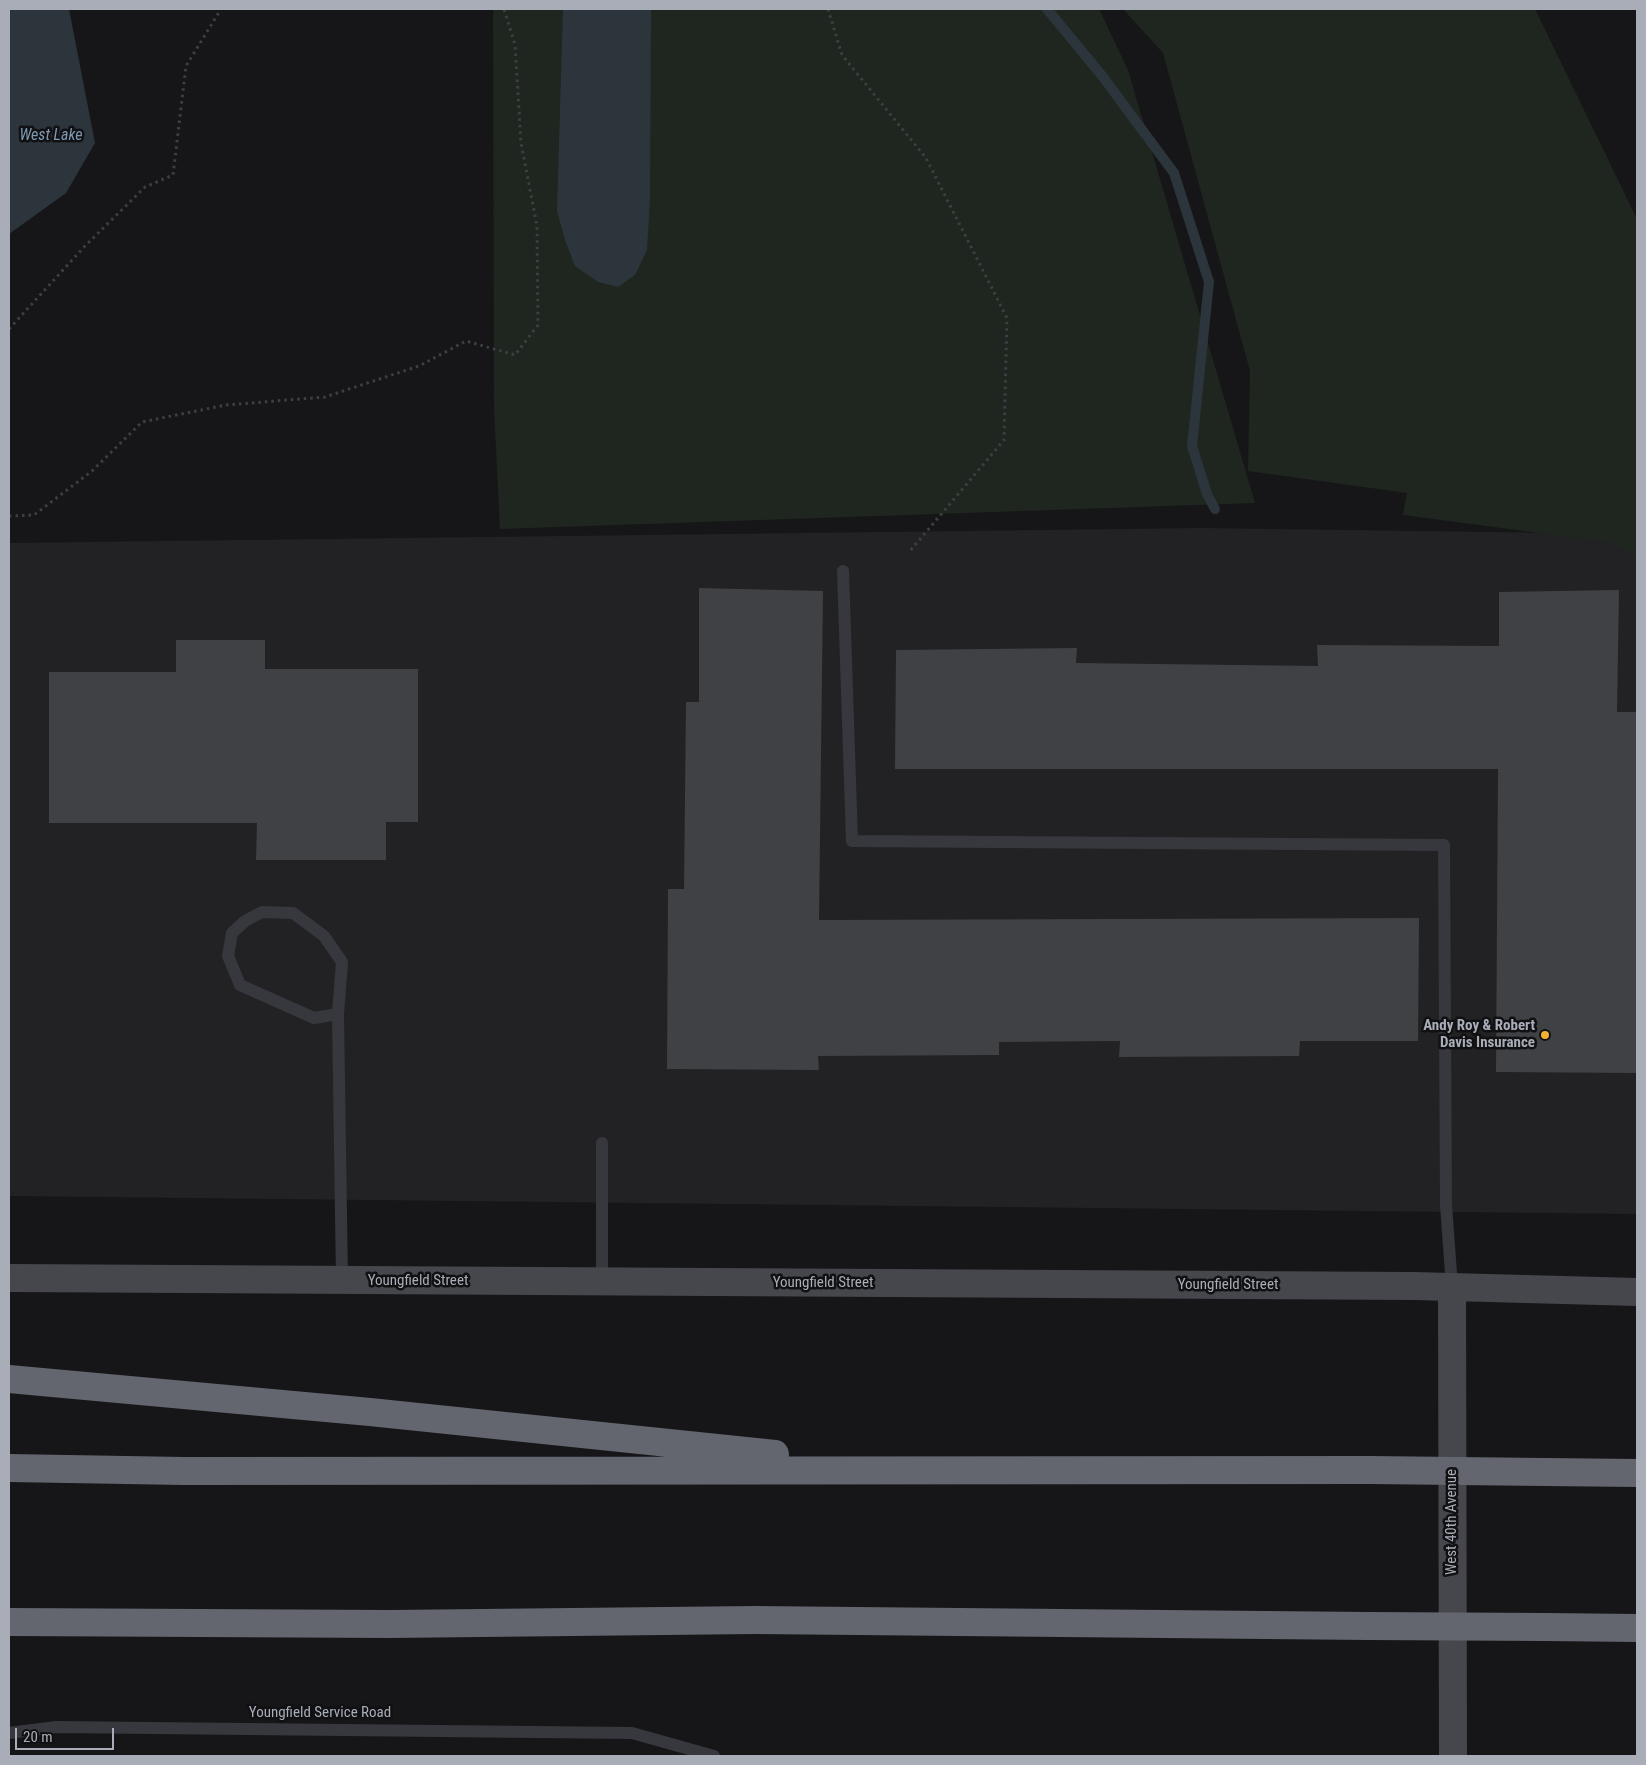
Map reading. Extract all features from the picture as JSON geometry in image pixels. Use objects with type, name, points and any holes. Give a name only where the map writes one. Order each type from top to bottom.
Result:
[{"type":"highway","points":[[9,1379],[360,1411],[664,1444],[943,1469]]},
{"type":"highway","points":[[9,1468],[322,1471],[1370,1470],[1637,1473]]},
{"type":"highway","points":[[9,1622],[390,1624],[755,1620],[1637,1628]]},
{"type":"main road","name":"Youngfield Street","points":[[9,1278],[1452,1287],[1637,1292]]},
{"type":"main road","name":"West 40th Avenue","points":[[1452,1287],[1453,1756]]},
{"type":"lane","points":[[844,572],[852,841],[1444,845],[1446,1205],[1452,1287]]},
{"type":"lane","points":[[338,1014],[314,1018],[240,985],[228,956],[232,934],[245,922],[262,912],[293,913],[324,936],[342,962],[338,1014],[342,1281]]},
{"type":"lane","points":[[602,1142],[602,1281]]},
{"type":"lane","name":"Youngfield Service Road","points":[[9,1732],[56,1727],[632,1733],[714,1756]]},
{"type":"path","points":[[9,328],[84,246],[145,187],[173,175],[186,66],[221,9]]},
{"type":"path","points":[[9,516],[34,515],[92,471],[142,422],[226,405],[325,397],[419,366],[466,341],[515,355],[538,325],[537,226],[521,143],[515,45],[504,9]]},
{"type":"path","points":[[828,9],[842,55],[926,158],[1006,318],[1004,440],[910,551]]},
{"type":"shaded area","points":[[493,9],[1099,9],[1128,70],[1255,503],[500,529],[494,408]]},
{"type":"shaded area","points":[[1123,9],[1535,9],[1637,219],[1637,558],[1607,542],[1403,515],[1407,493],[1248,471],[1250,371],[1163,53]]},
{"type":"shaded area","points":[[1201,528],[1637,534],[1637,1214],[9,1196],[9,543]]},
{"type":"water","name":"West Lake","points":[[9,9],[69,9],[95,143],[66,193],[9,234]]},
{"type":"water","points":[[563,9],[651,9],[650,200],[647,250],[635,275],[618,287],[598,282],[575,266],[557,211]]},
{"type":"building","points":[[699,588],[823,591],[819,920],[1419,918],[1418,1041],[1300,1041],[1299,1056],[1119,1057],[1120,1041],[999,1042],[999,1055],[818,1056],[819,1070],[667,1069],[668,889],[684,889],[686,702],[699,702]]},
{"type":"building","points":[[1619,590],[1617,712],[1637,712],[1637,1073],[1496,1072],[1498,769],[895,769],[896,650],[1077,648],[1076,663],[1318,666],[1317,645],[1499,646],[1499,592]]},
{"type":"building","points":[[176,640],[265,640],[265,669],[418,669],[418,822],[386,822],[386,860],[256,860],[257,823],[49,823],[49,672],[176,672]]},
{"type":"waterway","points":[[1047,9],[1103,77],[1174,173],[1209,282],[1192,446],[1207,494],[1215,509]]},
{"type":"place","name":"Andy Roy & Robert Davis Insurance","points":[[1545,1035]]}]
